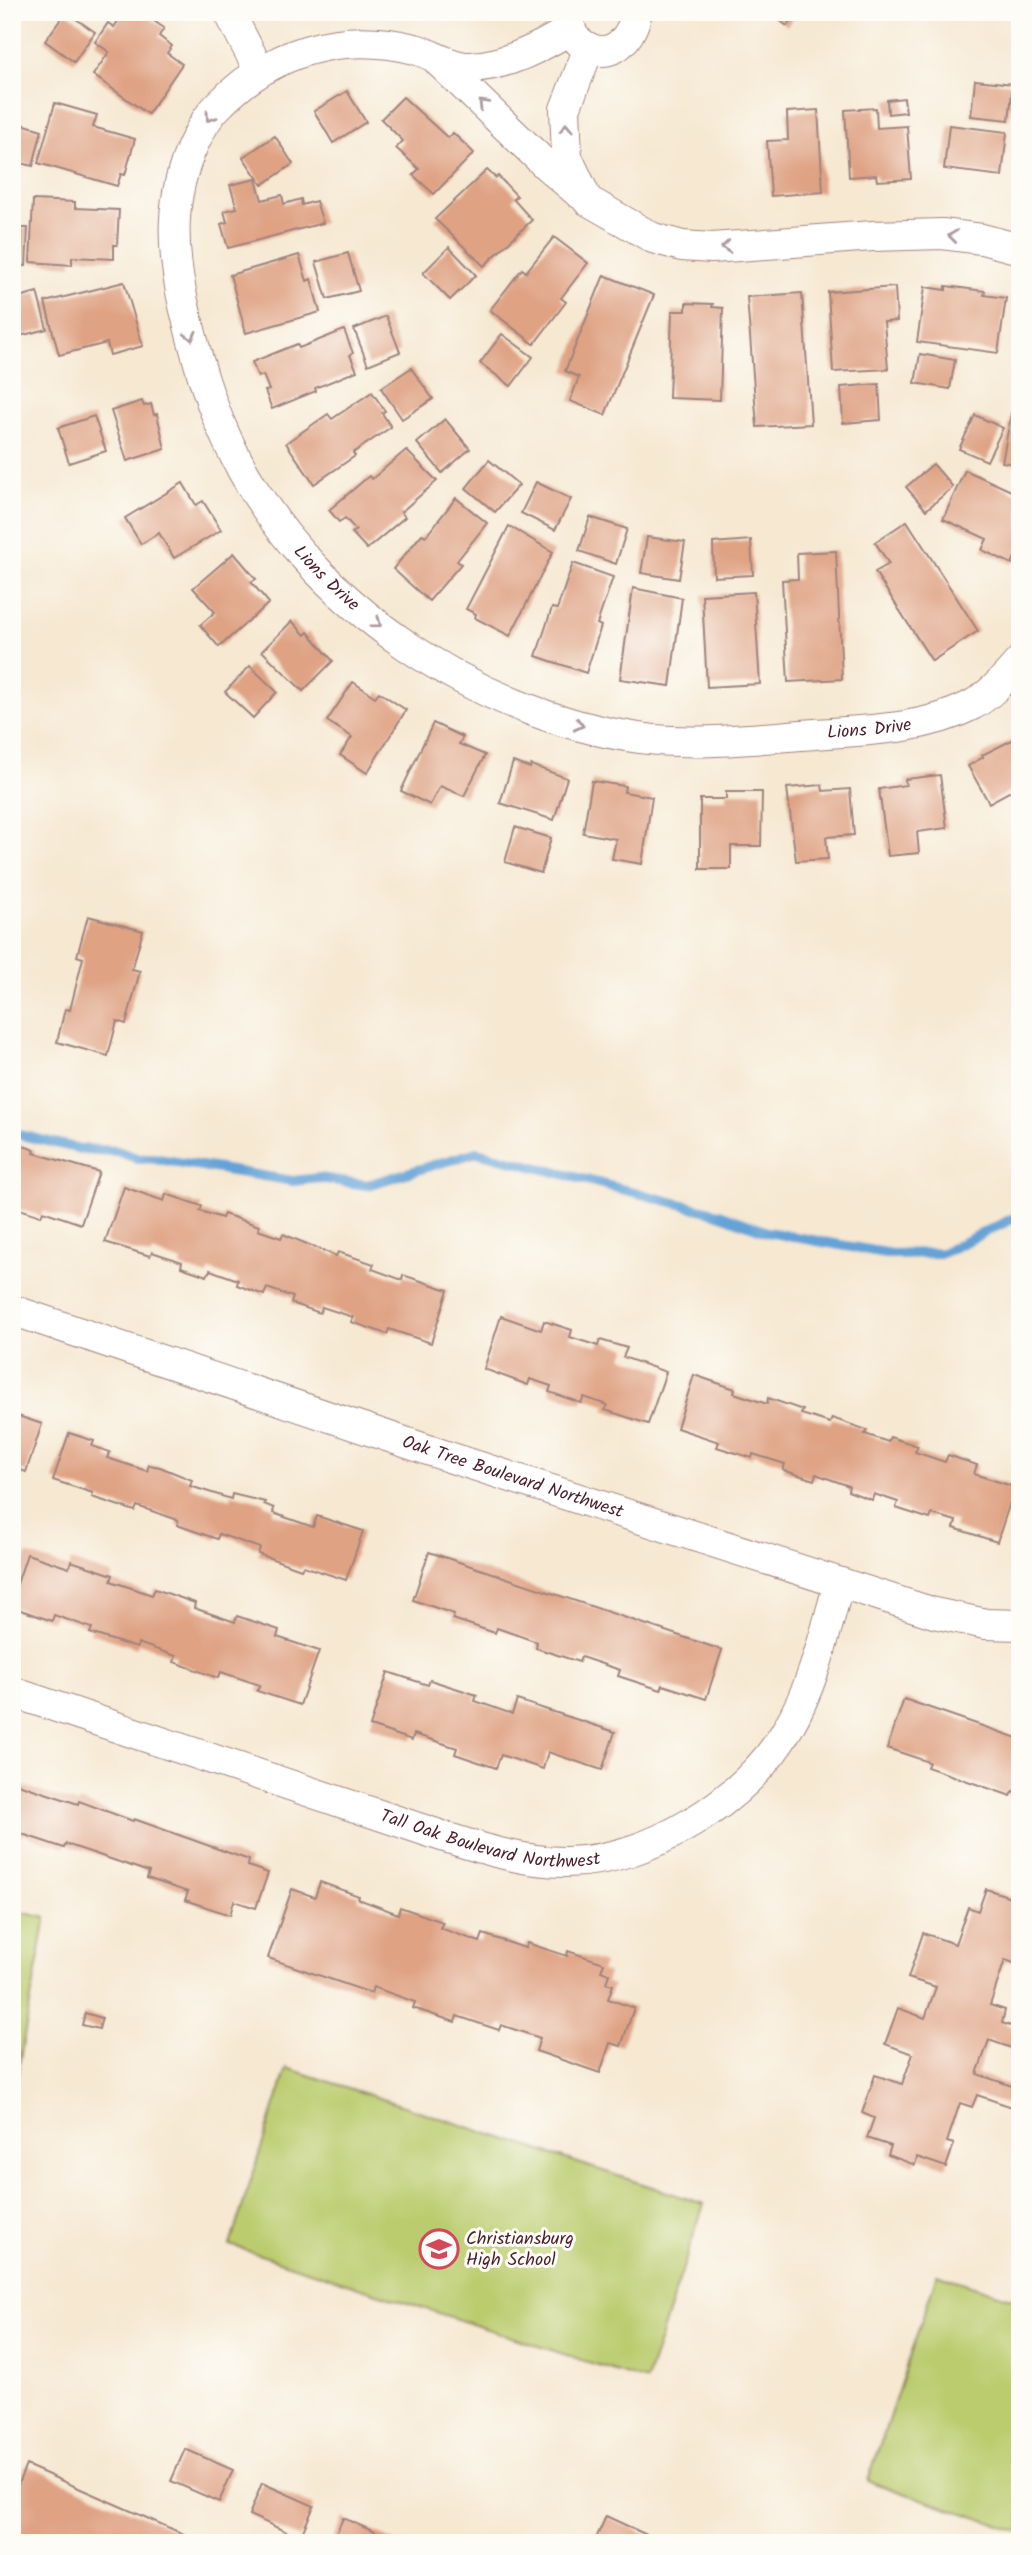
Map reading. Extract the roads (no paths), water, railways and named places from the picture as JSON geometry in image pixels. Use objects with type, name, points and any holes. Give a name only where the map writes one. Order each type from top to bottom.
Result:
[{"type":"street","points":[[229,12],[259,70]]},
{"type":"street","points":[[577,30],[602,52],[620,46],[633,28],[637,12]]},
{"type":"street","points":[[577,30],[565,109],[567,157],[587,200]]},
{"type":"street","name":"Lions Drive","points":[[577,30],[507,60],[467,68],[391,44],[362,41],[317,48],[294,54],[259,70],[214,110],[190,153],[180,181],[174,212],[176,253],[181,291],[206,393],[236,459],[255,491],[319,573],[354,607],[461,680],[554,719],[642,738],[681,741],[898,727],[937,719],[972,705],[997,687],[1020,662]]},
{"type":"street","name":"Lions Drive","points":[[431,55],[546,165],[587,200],[653,238],[682,246],[712,248],[873,236],[942,234],[982,239],[1020,249]]},
{"type":"street","name":"Oak Tree Boulevard Northwest","points":[[12,1310],[465,1462],[934,1613],[986,1624],[1020,1625]]},
{"type":"street","name":"Tall Oak Boulevard Northwest","points":[[12,1692],[456,1841],[513,1857],[565,1862],[609,1856],[655,1841],[716,1806],[737,1791],[761,1767],[789,1728],[809,1680],[839,1583]]},
{"type":"waterway","points":[[12,1133],[80,1149],[117,1151],[139,1159],[152,1158],[293,1181],[319,1178],[367,1185],[477,1152],[719,1214],[767,1232],[891,1254],[942,1253],[1020,1215]]},
{"type":"place","name":"Christiansburg High School","points":[[439,2249]]}]
